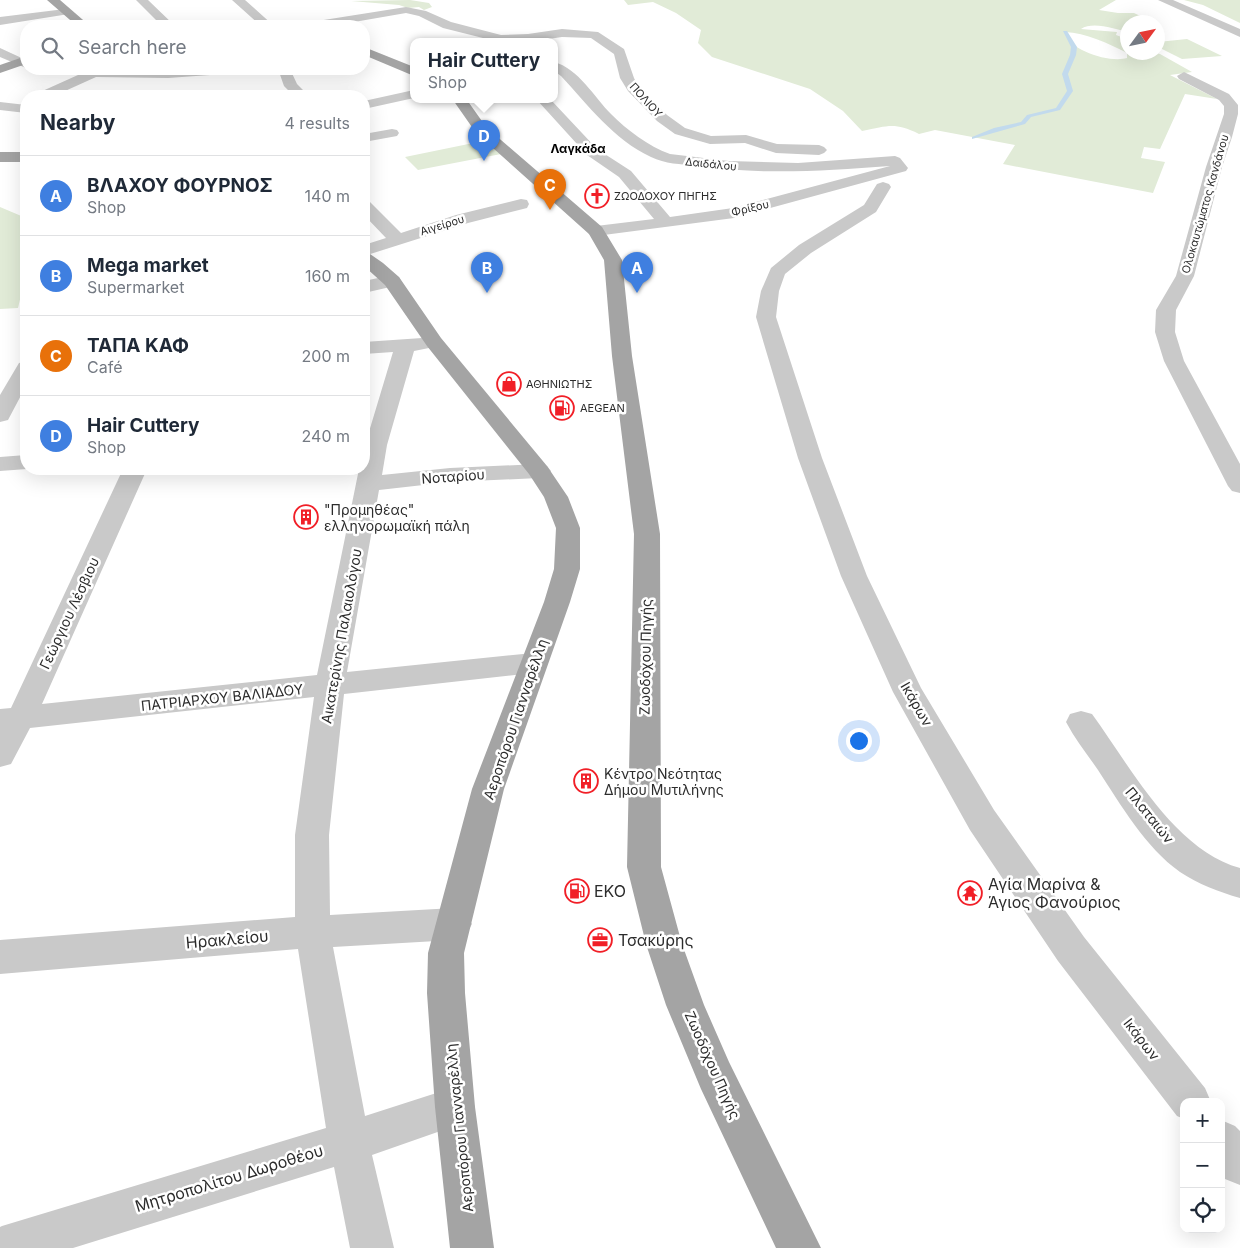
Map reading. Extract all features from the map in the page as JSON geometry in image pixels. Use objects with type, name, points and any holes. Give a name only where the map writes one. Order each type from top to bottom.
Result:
[{"type":"main road","points":[[53,0],[76,20]]},
{"type":"main road","points":[[370,54],[410,70]]},
{"type":"main road","points":[[0,69],[20,63]]},
{"type":"main road","name":"Ζωοδόχου Πηγής","points":[[462,103],[484,132],[553,196],[596,231],[613,260],[622,356],[647,534],[644,867],[655,914],[672,970],[699,1037],[799,1248]]},
{"type":"main road","points":[[0,157],[20,157]]},
{"type":"main road","name":"Αεροπόρου Γιανναρέλλη","points":[[370,262],[377,267],[378,284],[434,342],[539,471],[556,497],[568,528],[567,569],[488,789],[446,953],[446,993],[455,1107],[472,1248]]},
{"type":"street","points":[[142,0],[163,20]]},
{"type":"street","points":[[238,0],[263,13],[266,20]]},
{"type":"street","points":[[1164,0],[1240,33]]},
{"type":"street","points":[[422,13],[439,6]]},
{"type":"street","name":"ΠΟΛΙΟΥ","points":[[345,20],[397,11],[422,13],[447,25],[498,38]]},
{"type":"street","points":[[0,21],[65,12]]},
{"type":"street","name":"ΠΟΛΙΟΥ","points":[[528,38],[562,33],[594,35],[620,52],[627,78],[633,88],[662,118],[680,131],[710,140],[746,139],[776,148],[830,151]]},
{"type":"street","points":[[0,52],[20,60]]},
{"type":"street","name":"Δαιδάλου","points":[[558,68],[566,73],[607,118],[628,136],[656,154],[667,158],[691,163],[729,166],[798,168],[895,161],[900,168]]},
{"type":"street","points":[[57,90],[91,75]]},
{"type":"street","points":[[136,75],[186,77],[199,75]]},
{"type":"street","points":[[286,75],[291,86],[295,90]]},
{"type":"street","name":"Ολοκαυτώματος Κανδάνου","points":[[1184,76],[1224,97],[1231,105],[1236,117],[1214,168],[1185,276],[1166,310],[1165,332],[1174,361],[1234,458],[1240,486]]},
{"type":"street","points":[[370,104],[410,95]]},
{"type":"street","points":[[547,103],[592,152],[625,174],[666,223]]},
{"type":"street","points":[[0,106],[20,107]]},
{"type":"street","points":[[370,137],[392,133]]},
{"type":"street","name":"Φρίξου","points":[[596,231],[666,223],[755,208],[900,168]]},
{"type":"street","name":"Ικάρων","points":[[883,187],[870,208],[794,258],[778,272],[770,291],[766,317],[810,458],[854,576],[908,692],[982,820],[1071,949],[1188,1098]]},
{"type":"street","name":"Αιγείρου","points":[[370,249],[462,219],[521,204]]},
{"type":"street","points":[[370,212],[397,239]]},
{"type":"street","points":[[370,348],[434,342]]},
{"type":"street","name":"Αικατερίνης Παλαιολόγου","points":[[370,445],[405,346]]},
{"type":"street","points":[[0,372],[20,370]]},
{"type":"street","points":[[0,415],[20,378]]},
{"type":"street","points":[[0,464],[20,462]]},
{"type":"street","name":"Νοταρίου","points":[[368,484],[450,475],[539,471]]},
{"type":"street","name":"Γεώργιου Λέσβιου","points":[[0,755],[11,719],[132,475]]},
{"type":"street","name":"Αικατερίνης Παλαιολόγου","points":[[368,475],[330,685],[312,836],[313,932],[348,1142],[372,1248]]},
{"type":"street","name":"ΠΑΤΡΙΑΡΧΟΥ ΒΑΛΙΑΔΟΥ","points":[[11,719],[533,663]]},
{"type":"street","name":"Πλαταιών","points":[[1081,722],[1153,822],[1186,858],[1227,879],[1240,883]]},
{"type":"street","name":"Ηρακλείου","points":[[0,957],[313,932],[454,924]]},
{"type":"street","name":"Μητροπολίτου Δωροθέου","points":[[2,1248],[348,1142],[455,1107]]},
{"type":"green space","points":[[410,0],[429,3],[432,7],[424,10],[419,7],[408,8],[399,5],[351,1]]},
{"type":"green space","points":[[624,0],[1116,0],[1099,10],[1138,15],[1120,15],[1120,30],[1098,26],[1081,29],[1117,32],[1116,35],[1120,36],[1120,50],[1089,36],[1065,32],[1068,39],[1082,50],[1111,59],[1165,60],[1165,57],[1192,72],[1170,75],[1217,99],[1185,94],[1160,149],[1144,147],[1141,158],[1165,162],[1153,193],[1003,164],[1015,145],[935,130],[919,134],[897,126],[862,131],[843,111],[810,89],[712,57],[698,43],[701,30],[676,13],[653,2],[628,5]]},
{"type":"green space","points":[[1184,0],[1240,0],[1240,23],[1203,5]]},
{"type":"green space","points":[[1187,39],[1222,56],[1182,59],[1165,50],[1165,41]]},
{"type":"green space","points":[[488,140],[501,154],[418,170],[405,157]]},
{"type":"green space","points":[[0,207],[20,215],[20,300],[18,308],[0,309]]},
{"type":"waterway","points":[[974,138],[996,129],[1023,123],[1029,116],[1058,109],[1070,91],[1065,74],[1073,55],[1074,47],[1065,32]]},
{"type":"place","name":"Hair Cuttery","points":[[484,161]]},
{"type":"place","name":"ΖΩΟΔΟΧΟΥ ΠΗΓΗΣ","points":[[597,196]]},
{"type":"place","name":"ΤΑΠΑ ΚΑΦ","points":[[550,210]]},
{"type":"place","name":"Mega market","points":[[487,293]]},
{"type":"place","name":"ΒΛΑΧΟΥ ΦΟΥΡΝΟΣ","points":[[637,293]]},
{"type":"place","name":"ΑΘΗΝΙΩΤΗΣ","points":[[509,384]]},
{"type":"place","name":"AEGEAN","points":[[562,408]]},
{"type":"place","name":"\"Προμηθέας\" ελληνορωμαϊκή πάλη","points":[[306,517]]},
{"type":"place","name":"Κέντρο Νεότητας Δήμου Μυτιλήνης","points":[[586,781]]},
{"type":"place","name":"EKO","points":[[577,891]]},
{"type":"place","name":"Αγία Μαρίνα & Άγιος Φανούριος","points":[[970,893]]},
{"type":"place","name":"Τσακύρης","points":[[600,940]]},
{"type":"district","name":"Λαγκάδα","points":[[578,148]]}]
